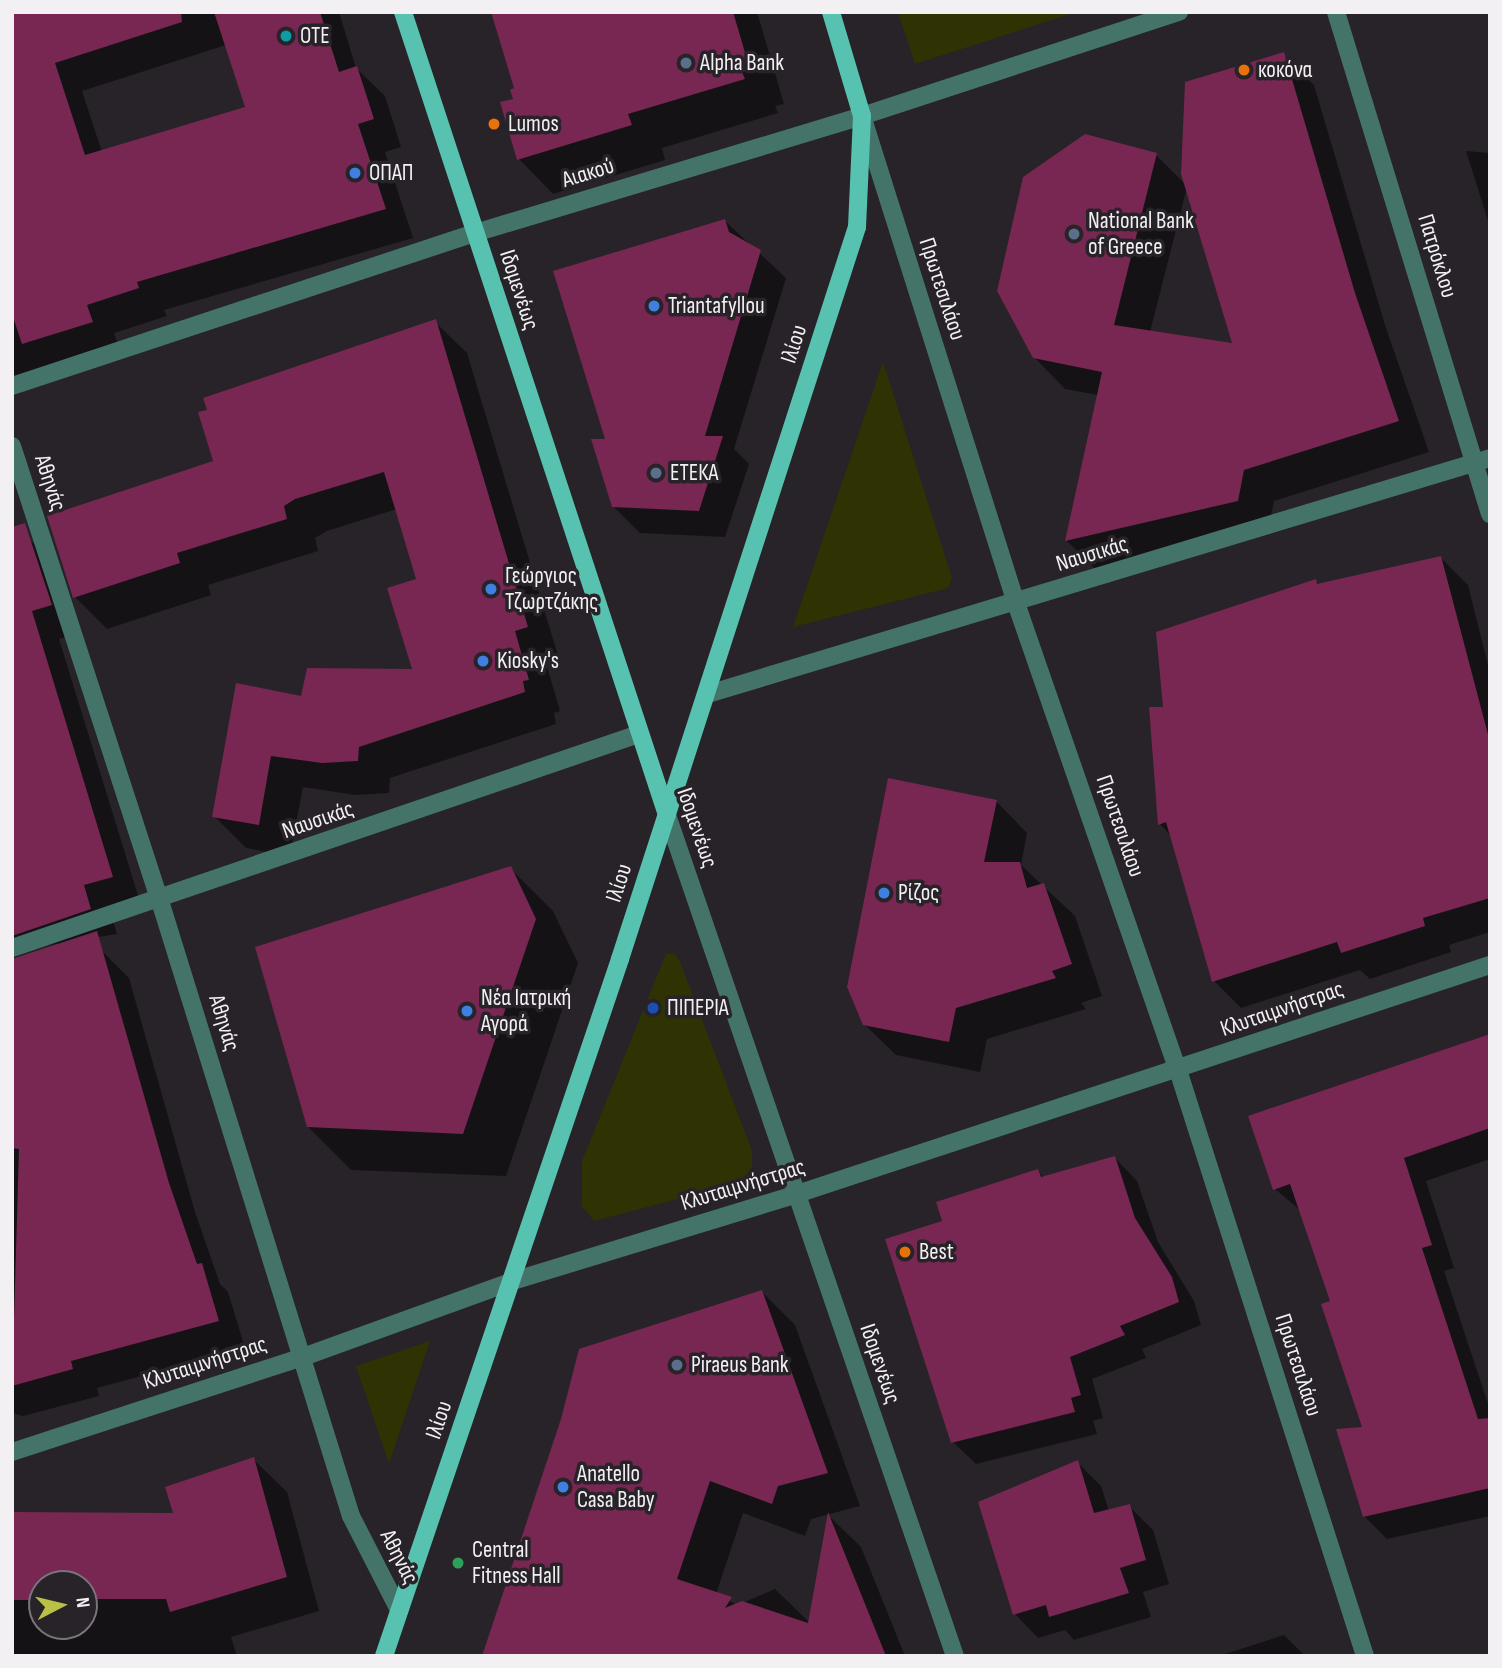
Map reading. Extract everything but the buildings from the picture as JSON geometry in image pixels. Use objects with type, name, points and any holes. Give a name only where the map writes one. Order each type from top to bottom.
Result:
[{"type":"main road","name":"Ιδομενέως","points":[[403,12],[667,815]]},
{"type":"main road","name":"Πρωτεσιλάου","points":[[831,12],[862,116]]},
{"type":"main road","name":"Ιλίου","points":[[384,1656],[513,1280],[708,695],[857,227],[862,116]]},
{"type":"street","name":"Αιακού","points":[[12,386],[475,233],[862,116],[1179,12]]},
{"type":"street","name":"Πατρόκλου","points":[[1336,12],[1482,460],[1490,514]]},
{"type":"street","name":"Πρωτεσιλάου","points":[[862,116],[1016,603],[1178,1070],[1365,1656]]},
{"type":"street","name":"Αθηνάς","points":[[12,446],[160,901],[352,1516],[399,1610]]},
{"type":"street","name":"Ναυσικάς","points":[[708,695],[1482,460]]},
{"type":"street","name":"Ναυσικάς","points":[[12,948],[160,901],[639,734]]},
{"type":"street","name":"Ιδομενέως","points":[[667,815],[955,1656]]},
{"type":"street","name":"Κλυταιμνήστρας","points":[[12,1452],[303,1357],[513,1280],[797,1194],[1490,965]]},
{"type":"green space","points":[[898,12],[1076,12],[915,64]]},
{"type":"green space","points":[[883,362],[952,578],[948,588],[793,627]]},
{"type":"green space","points":[[666,954],[675,954],[680,962],[752,1151],[752,1166],[742,1182],[594,1221],[582,1206],[582,1161]]},
{"type":"green space","points":[[430,1341],[389,1464],[356,1366]]},
{"type":"place","name":"ΟΤΕ","points":[[286,36]]},
{"type":"place","name":"Alpha Bank","points":[[686,63]]},
{"type":"place","name":"κοκόνα","points":[[1244,70]]},
{"type":"place","name":"Lumos","points":[[494,124]]},
{"type":"place","name":"ΟΠΑΠ","points":[[355,173]]},
{"type":"place","name":"National Bank of Greece","points":[[1074,234]]},
{"type":"place","name":"Triantafyllou","points":[[654,306]]},
{"type":"place","name":"ΕΤΕΚΑ","points":[[656,473]]},
{"type":"place","name":"Γεώργιος Τζωρτζάκης","points":[[491,589]]},
{"type":"place","name":"Kiosky's","points":[[483,661]]},
{"type":"place","name":"Ρίζος","points":[[884,893]]},
{"type":"place","name":"ΠΙΠΕΡΙΑ","points":[[653,1008]]},
{"type":"place","name":"Νέα Ιατρική Αγορά","points":[[467,1011]]},
{"type":"place","name":"Best","points":[[905,1252]]},
{"type":"place","name":"Piraeus Bank","points":[[677,1365]]},
{"type":"place","name":"Anatello Casa Baby","points":[[563,1487]]},
{"type":"place","name":"Central Fitness Hall","points":[[458,1563]]}]
